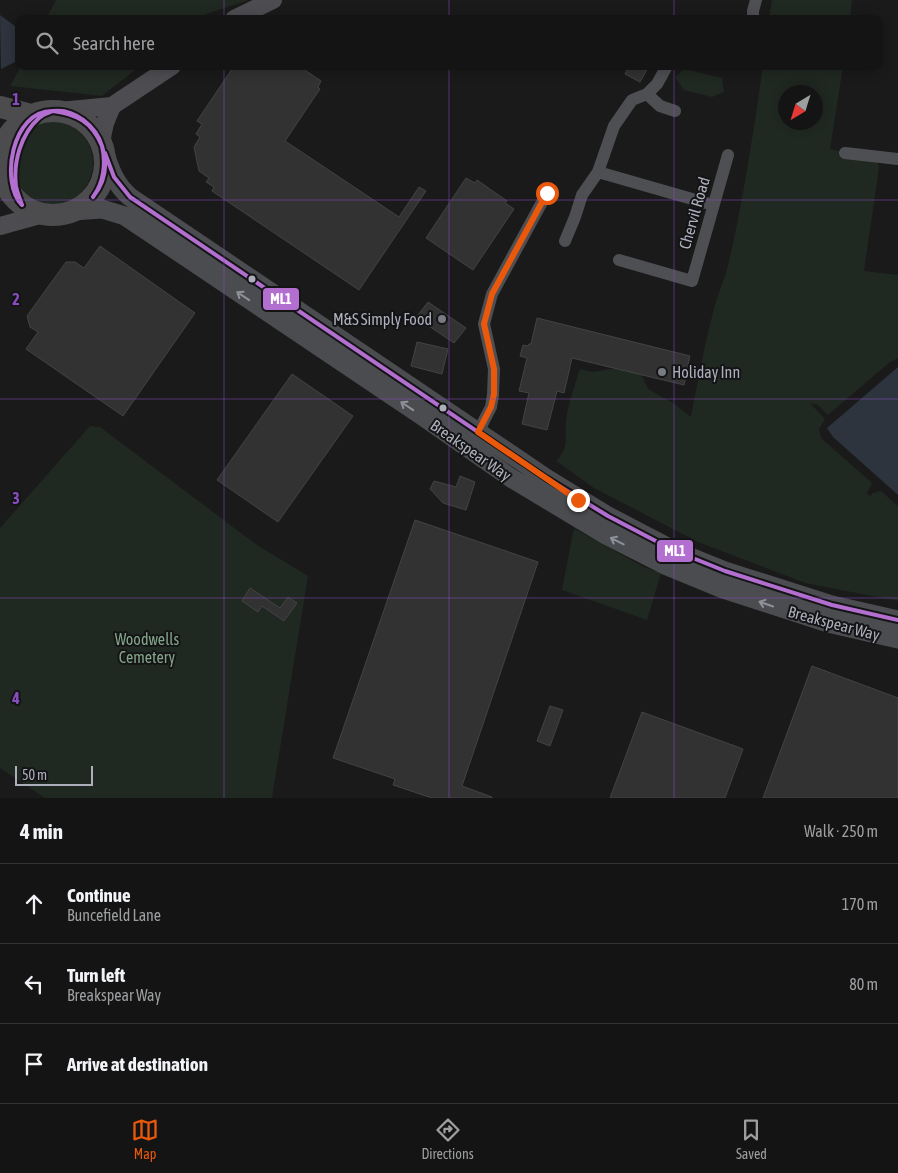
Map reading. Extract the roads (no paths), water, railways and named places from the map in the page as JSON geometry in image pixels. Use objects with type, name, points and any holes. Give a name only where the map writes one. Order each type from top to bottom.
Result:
[{"type":"highway","points":[[0,107],[31,114]]},
{"type":"highway","points":[[60,110],[77,116],[91,127],[103,147],[105,167],[102,181],[96,193],[86,204],[74,211],[58,215],[43,214],[28,209],[16,200],[7,188],[0,170],[2,150],[9,134],[21,121],[31,114],[60,110]]},
{"type":"main road","name":"Breakspear Way","points":[[103,147],[114,179],[130,197],[578,500],[673,550],[779,589],[832,605],[898,620]]},
{"type":"main road","name":"Breakspear Way","points":[[74,211],[102,209],[124,216],[421,415],[510,478],[606,535],[667,566],[723,589],[828,623],[898,639]]},
{"type":"street","points":[[242,15],[273,0]]},
{"type":"street","points":[[752,15],[756,0]]},
{"type":"street","points":[[60,110],[112,106],[166,70]]},
{"type":"street","points":[[565,241],[582,194],[598,172],[614,126],[632,100],[647,94],[657,84],[664,70]]},
{"type":"street","points":[[647,94],[660,106],[675,110]]},
{"type":"street","points":[[103,147],[105,123],[112,106]]},
{"type":"street","points":[[844,153],[898,159]]},
{"type":"street","name":"Chervil Road","points":[[619,260],[692,281],[728,155]]},
{"type":"street","points":[[598,172],[713,205]]},
{"type":"street","points":[[478,432],[491,407],[494,394],[494,369],[484,324],[487,310],[492,294],[547,193]]},
{"type":"street","points":[[0,226],[43,214]]},
{"type":"place","name":"M&S Simply Food","points":[[442,319]]},
{"type":"place","name":"Holiday Inn","points":[[662,372]]},
{"type":"park label","name":"Woodwells Cemetery","points":[[147,648]]}]
